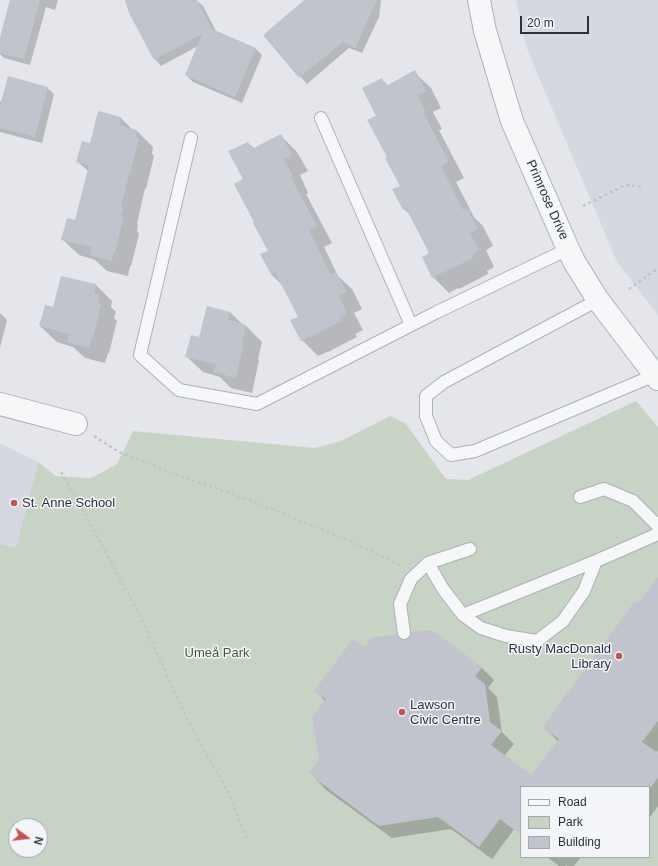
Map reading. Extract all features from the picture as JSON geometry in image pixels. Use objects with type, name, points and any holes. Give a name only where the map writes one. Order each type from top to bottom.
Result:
[{"type":"street","name":"Primrose Drive","points":[[479,0],[484,31],[512,121],[568,249],[598,300],[656,377]]},
{"type":"street","points":[[0,404],[76,424]]},
{"type":"lane","points":[[321,118],[412,325]]},
{"type":"lane","points":[[191,138],[140,355],[179,390],[257,404],[435,313],[568,249]]},
{"type":"lane","points":[[598,300],[444,382],[426,396],[426,416],[436,441],[450,455],[475,451],[656,377]]},
{"type":"lane","points":[[580,497],[604,489],[633,501],[658,526]]},
{"type":"lane","points":[[463,615],[658,534]]},
{"type":"lane","points":[[404,633],[400,604],[411,579],[428,563],[470,549]]},
{"type":"lane","points":[[428,563],[443,589],[463,615],[481,628],[506,636],[537,641],[563,621],[584,591],[596,561]]},
{"type":"path","points":[[583,206],[626,185],[643,187]]},
{"type":"path","points":[[629,289],[658,268]]},
{"type":"path","points":[[76,424],[119,452],[175,474],[249,500],[345,539],[400,565],[411,579]]},
{"type":"path","points":[[61,472],[81,505],[139,614],[189,723],[229,794],[248,842]]},
{"type":"shaded area","points":[[516,0],[658,0],[658,315],[617,262],[527,49]]},
{"type":"shaded area","name":"St. Anne School","points":[[0,443],[38,462],[16,548],[0,544]]},
{"type":"green space","name":"Umeå Park","points":[[636,401],[658,427],[658,866],[0,866],[0,544],[16,548],[38,462],[56,476],[90,478],[117,464],[133,431],[315,448],[341,441],[390,416],[406,424],[446,479],[468,480]]},
{"type":"building","points":[[10,0],[40,0],[24,59],[0,53],[0,37]]},
{"type":"building","points":[[125,0],[197,0],[212,29],[256,48],[235,97],[185,75],[202,34],[154,60],[129,13]]},
{"type":"building","points":[[304,0],[377,0],[355,48],[343,42],[299,78],[263,35]]},
{"type":"building","points":[[415,70],[426,91],[418,95],[426,113],[424,114],[449,162],[441,166],[463,210],[467,208],[478,229],[470,233],[479,250],[472,255],[473,258],[432,278],[422,257],[429,253],[406,208],[403,210],[392,189],[400,186],[385,158],[387,157],[367,120],[376,116],[362,88],[382,78],[386,86]]},
{"type":"building","points":[[8,76],[48,87],[35,137],[0,128],[0,106]]},
{"type":"building","points":[[98,111],[121,117],[119,125],[137,130],[136,138],[139,139],[121,207],[123,208],[121,216],[124,217],[112,261],[90,255],[92,247],[61,240],[67,218],[75,220],[89,165],[76,162],[82,141],[90,143]]},
{"type":"building","points":[[281,134],[292,155],[284,159],[293,176],[291,178],[317,226],[309,230],[330,274],[336,272],[347,292],[339,296],[347,314],[340,318],[341,321],[301,341],[290,320],[298,317],[275,272],[271,274],[260,254],[268,251],[234,184],[243,179],[228,151],[248,142],[252,149]]},
{"type":"building","points":[[61,276],[96,284],[94,293],[100,295],[98,303],[101,304],[93,338],[92,337],[89,348],[67,342],[69,334],[39,326],[45,305],[53,307]]},
{"type":"building","points":[[207,306],[230,312],[228,320],[246,325],[242,344],[244,343],[236,378],[214,372],[216,364],[185,357],[191,335],[199,337]]},
{"type":"building","name":"Lawson Civic Centre","points":[[658,577],[658,721],[642,742],[658,753],[658,778],[651,787],[520,786],[520,834],[500,819],[479,847],[438,817],[379,826],[313,777],[314,776],[309,772],[319,760],[312,717],[326,699],[314,691],[353,639],[365,647],[371,638],[397,634],[401,640],[405,640],[409,639],[411,632],[432,630],[482,667],[475,676],[485,684],[490,722],[502,731],[491,745],[531,775],[559,739],[542,728],[635,601],[638,603]]},
{"type":"place","name":"St. Anne School","points":[[14,503]]},
{"type":"place","name":"Rusty MacDonald Library","points":[[619,656]]},
{"type":"place","name":"Lawson Civic Centre","points":[[402,712]]}]
